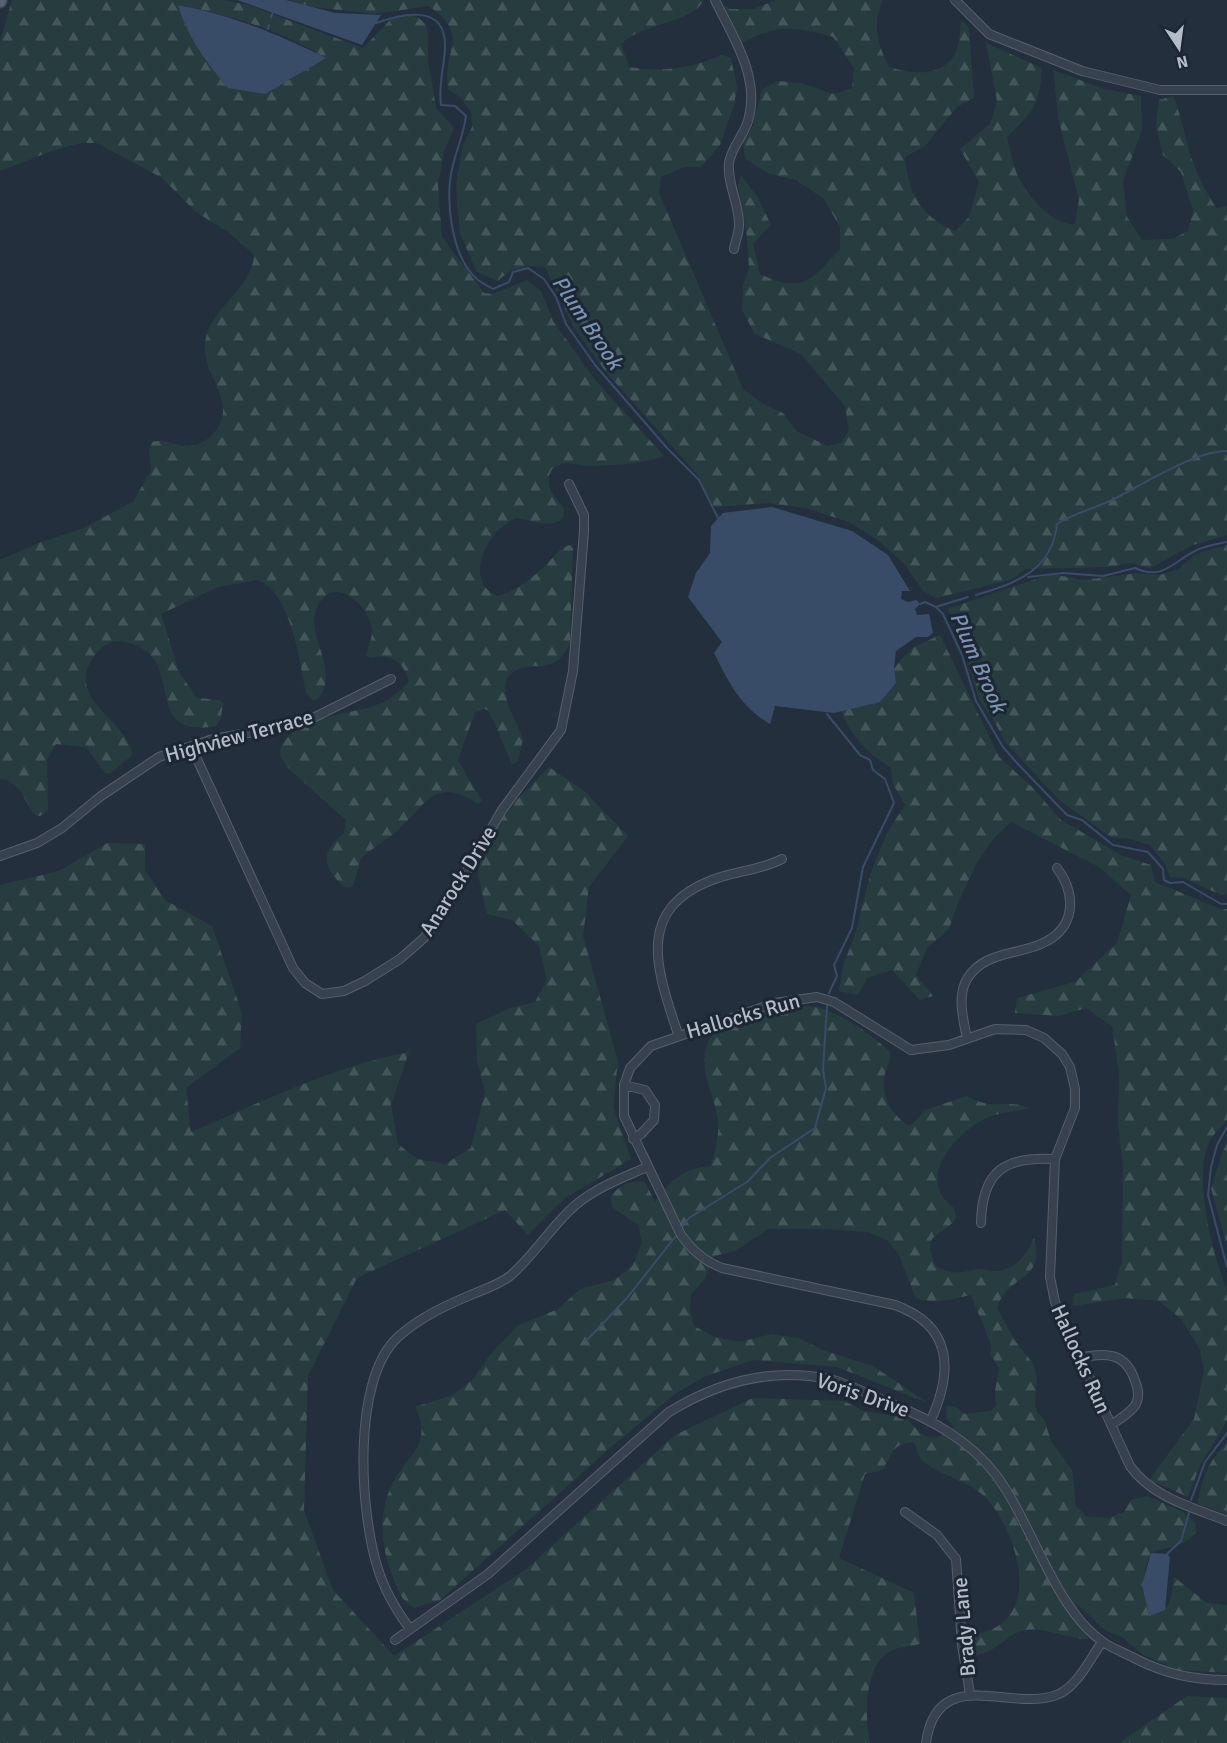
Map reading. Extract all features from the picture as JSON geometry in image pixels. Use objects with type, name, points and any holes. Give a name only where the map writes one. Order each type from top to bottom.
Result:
[{"type":"street","points":[[715,0],[742,54],[751,83],[753,101],[748,122],[729,160],[729,180],[739,226],[734,249]]},
{"type":"street","points":[[955,0],[989,34],[1082,71],[1160,90],[1227,90]]},
{"type":"street","name":"Anarock Drive","points":[[191,746],[282,947],[305,983],[322,994],[344,991],[400,959],[424,938],[445,909],[502,810],[561,730],[573,671],[584,531],[584,515],[569,484]]},
{"type":"street","name":"Highview Terrace","points":[[0,856],[37,843],[62,828],[101,796],[159,758],[213,739],[301,724],[391,679]]},
{"type":"street","points":[[678,1034],[657,967],[656,941],[672,906],[697,886],[722,876],[764,868],[782,859]]},
{"type":"street","points":[[967,1038],[962,1004],[965,984],[971,973],[983,962],[1047,940],[1065,924],[1070,915],[1070,891],[1057,868]]},
{"type":"street","name":"Hallocks Run","points":[[931,1420],[944,1387],[946,1367],[937,1337],[926,1323],[912,1312],[895,1305],[722,1268],[693,1252],[681,1235],[633,1139],[624,1116],[624,1085],[630,1068],[640,1054],[651,1046],[678,1034],[775,1003],[817,997],[834,1002],[911,1050],[928,1050],[995,1029],[1026,1030],[1044,1038],[1062,1054],[1074,1081],[1076,1100],[1055,1159],[1051,1287],[1079,1358],[1130,1466],[1143,1483],[1168,1498],[1227,1521]]},
{"type":"street","points":[[624,1085],[645,1090],[655,1105],[654,1120],[633,1139]]},
{"type":"street","points":[[981,1223],[982,1203],[993,1179],[1006,1165],[1025,1158],[1055,1159]]},
{"type":"street","points":[[410,1629],[391,1601],[378,1569],[368,1531],[363,1494],[367,1405],[384,1359],[396,1339],[413,1324],[441,1308],[508,1278],[569,1211],[588,1195],[647,1167]]},
{"type":"street","points":[[1079,1358],[1098,1353],[1111,1354],[1130,1368],[1138,1394],[1137,1402],[1111,1425]]},
{"type":"street","name":"Voris Drive","points":[[395,1640],[488,1574],[646,1430],[669,1412],[708,1390],[760,1376],[809,1376],[831,1380],[931,1420],[968,1446],[997,1476],[1066,1601],[1102,1642],[1172,1675],[1194,1679],[1227,1680]]},
{"type":"street","name":"Brady Lane","points":[[905,1512],[937,1535],[956,1559],[962,1645],[970,1694]]},
{"type":"street","points":[[927,1743],[931,1725],[942,1709],[961,1696],[970,1694],[1028,1701],[1060,1693],[1074,1682],[1102,1642]]},
{"type":"green space","points":[[12,0],[223,0],[248,5],[363,48],[391,19],[410,15],[419,18],[426,25],[428,34],[428,61],[436,108],[454,128],[444,151],[438,185],[442,237],[484,293],[493,294],[527,280],[541,291],[553,321],[596,381],[664,456],[620,465],[587,466],[568,463],[558,465],[552,469],[549,486],[564,508],[563,518],[558,522],[547,524],[517,518],[496,532],[488,543],[480,567],[481,579],[487,589],[497,596],[524,583],[562,549],[569,545],[573,547],[570,643],[563,655],[555,662],[523,668],[507,678],[505,687],[507,703],[523,740],[517,762],[512,764],[489,711],[485,709],[475,712],[458,760],[482,801],[478,804],[451,792],[432,797],[398,830],[361,859],[353,886],[348,888],[340,884],[327,863],[330,848],[344,833],[346,820],[287,767],[280,755],[284,742],[305,725],[379,704],[395,695],[409,682],[407,675],[396,660],[385,657],[370,658],[366,655],[372,635],[370,620],[359,604],[344,593],[335,592],[327,595],[320,602],[315,613],[314,625],[326,675],[324,687],[318,699],[313,700],[306,693],[292,629],[286,612],[269,587],[257,580],[218,587],[161,614],[179,672],[197,698],[220,700],[223,703],[221,718],[216,726],[192,727],[178,721],[170,709],[156,663],[145,650],[125,642],[112,642],[100,649],[88,666],[86,681],[90,694],[98,707],[120,730],[128,742],[132,755],[111,773],[106,774],[86,747],[56,744],[47,760],[48,811],[40,816],[35,815],[17,787],[7,780],[0,779],[0,560],[41,542],[79,530],[133,502],[151,470],[149,451],[152,442],[196,445],[213,434],[223,413],[219,391],[206,358],[207,334],[212,322],[246,279],[254,255],[227,231],[197,213],[162,178],[97,143],[81,143],[57,149],[0,171],[0,42]],"holes":[[[179,5],[255,25],[291,39],[325,58],[290,80],[228,88],[192,39]]]},
{"type":"green space","points":[[289,0],[704,0],[689,14],[642,31],[621,44],[629,67],[641,69],[677,68],[722,55],[731,58],[737,87],[734,105],[720,145],[701,167],[684,167],[661,177],[659,193],[743,389],[763,404],[783,413],[796,431],[828,446],[841,443],[849,430],[845,406],[801,354],[755,334],[742,310],[743,285],[749,269],[747,237],[738,185],[741,175],[757,196],[771,225],[753,244],[760,274],[786,283],[796,283],[805,281],[821,269],[840,249],[840,227],[824,199],[796,180],[770,174],[745,159],[743,143],[752,128],[762,90],[777,81],[801,83],[834,94],[852,88],[854,68],[833,37],[808,31],[786,29],[765,32],[742,43],[724,5],[730,9],[754,9],[776,0],[883,0],[877,18],[877,34],[885,59],[889,67],[916,72],[934,71],[949,62],[958,46],[961,20],[969,27],[974,98],[957,107],[925,146],[905,157],[909,182],[918,202],[933,219],[955,231],[969,217],[979,182],[960,149],[990,124],[997,101],[986,43],[1042,68],[1037,99],[1033,107],[1007,137],[1012,160],[1021,182],[1033,199],[1049,215],[1066,223],[1075,224],[1079,200],[1059,121],[1053,70],[1104,89],[1141,96],[1142,130],[1123,181],[1127,217],[1142,240],[1172,239],[1188,231],[1193,211],[1181,172],[1163,155],[1156,125],[1159,100],[1173,96],[1201,182],[1216,208],[1227,206],[1227,535],[1193,545],[1150,568],[1129,563],[1109,567],[1026,569],[1011,580],[936,598],[923,591],[906,566],[878,540],[849,522],[805,508],[768,503],[714,507],[697,474],[606,372],[574,328],[545,267],[519,268],[498,281],[477,272],[460,234],[456,184],[463,145],[472,127],[471,112],[460,97],[448,89],[447,75],[452,35],[442,17],[429,6],[375,14],[313,7]]},
{"type":"green space","points":[[1227,545],[1227,894],[1221,895],[1184,878],[1170,877],[1165,864],[1150,845],[1131,839],[1111,837],[1059,800],[1006,743],[979,700],[957,624],[947,609],[1051,574],[1084,580],[1138,573],[1159,575],[1177,570],[1196,554]]},
{"type":"green space","points":[[940,635],[999,757],[1032,787],[1061,820],[1123,856],[1151,865],[1155,882],[1221,909],[1227,909],[1227,1120],[1209,1142],[1203,1175],[1210,1237],[1227,1289],[1227,1421],[1200,1465],[1188,1497],[1149,1480],[1194,1419],[1204,1371],[1200,1350],[1182,1320],[1159,1301],[1125,1298],[1073,1306],[1074,1294],[1115,1285],[1122,1261],[1123,1168],[1118,1123],[1119,1073],[1112,1026],[1086,1008],[1059,1016],[1015,1013],[1017,998],[1075,982],[1117,943],[1131,895],[1099,867],[1011,822],[995,837],[977,862],[949,929],[927,948],[916,975],[933,996],[920,1000],[892,970],[867,978],[858,995],[839,991],[843,965],[854,938],[871,872],[888,831],[905,805],[893,784],[891,768],[861,744],[841,711],[891,672],[912,648]]},
{"type":"green space","points":[[549,767],[583,790],[628,836],[589,887],[583,936],[618,1061],[613,1107],[631,1159],[565,1198],[528,1235],[505,1210],[357,1278],[308,1376],[304,1511],[333,1590],[394,1656],[525,1570],[675,1435],[753,1398],[844,1401],[864,1411],[907,1418],[923,1435],[933,1438],[954,1427],[946,1418],[947,1406],[954,1406],[965,1414],[990,1411],[996,1406],[995,1391],[999,1368],[990,1354],[991,1345],[971,1295],[936,1301],[916,1298],[898,1253],[888,1241],[868,1232],[768,1229],[735,1251],[714,1256],[704,1280],[691,1294],[690,1309],[694,1326],[715,1337],[739,1342],[772,1334],[798,1338],[823,1350],[873,1366],[928,1403],[837,1367],[753,1360],[706,1376],[676,1393],[611,1447],[440,1600],[414,1608],[402,1598],[385,1553],[383,1518],[392,1485],[420,1441],[422,1431],[415,1407],[453,1395],[473,1379],[490,1355],[517,1326],[558,1309],[580,1289],[614,1280],[633,1265],[642,1243],[638,1225],[612,1207],[611,1196],[626,1184],[645,1182],[655,1202],[678,1176],[700,1167],[711,1166],[718,1121],[705,1068],[706,1049],[711,1036],[723,1027],[749,1016],[810,1006],[829,1011],[848,1021],[866,1032],[890,1052],[884,1079],[885,1094],[894,1113],[910,1126],[925,1110],[967,1096],[985,1103],[1013,1104],[1030,1108],[994,1115],[976,1124],[964,1133],[944,1157],[938,1171],[938,1184],[942,1197],[954,1208],[956,1218],[931,1241],[931,1255],[936,1266],[946,1271],[961,1272],[980,1269],[1000,1271],[1018,1262],[1034,1238],[1035,1263],[1030,1271],[1002,1297],[997,1308],[1015,1341],[1032,1362],[1037,1377],[1035,1404],[1037,1412],[1044,1419],[1051,1441],[1072,1470],[1076,1506],[1086,1516],[1108,1518],[1124,1512],[1131,1500],[1147,1496],[1183,1512],[1195,1522],[1196,1532],[1186,1541],[1151,1553],[1144,1577],[1145,1599],[1149,1615],[1163,1610],[1169,1602],[1174,1577],[1207,1603],[1227,1605],[1227,1673],[1179,1670],[1143,1655],[1122,1637],[1106,1631],[1076,1603],[1088,1639],[1042,1630],[1026,1630],[1013,1635],[991,1650],[976,1655],[971,1649],[976,1635],[1001,1624],[1012,1612],[1018,1597],[1017,1562],[1012,1543],[1005,1526],[987,1499],[973,1488],[939,1472],[924,1462],[913,1442],[895,1448],[882,1470],[865,1474],[839,1558],[914,1593],[920,1644],[892,1650],[874,1669],[867,1707],[870,1743],[0,1743],[0,885],[59,871],[107,843],[145,844],[145,870],[165,900],[212,926],[242,1013],[240,1048],[186,1088],[191,1132],[325,1076],[381,1058],[409,1052],[391,1105],[398,1144],[417,1159],[445,1164],[471,1148],[485,1092],[477,1060],[476,1024],[510,1008],[535,1002],[547,980],[539,946],[512,920],[487,914],[478,875],[480,856],[508,809]]},
{"type":"green space","points":[[1227,1139],[1227,1246],[1211,1188]]},
{"type":"green space","points":[[1227,1443],[1227,1515],[1198,1504],[1207,1470],[1215,1456]]},
{"type":"green space","points":[[1187,1696],[1227,1698],[1227,1743],[1119,1743]]},
{"type":"water","points":[[237,0],[286,0],[335,13],[381,15],[362,45]]},
{"type":"water","points":[[178,5],[218,14],[254,26],[326,58],[265,94],[228,88],[192,39]]},
{"type":"water","points":[[772,507],[852,531],[888,555],[910,591],[902,591],[901,599],[908,602],[916,600],[920,604],[915,609],[917,615],[929,614],[933,633],[928,637],[916,637],[896,651],[894,667],[896,683],[880,702],[834,713],[775,706],[770,724],[750,709],[736,693],[725,674],[714,653],[722,642],[688,597],[696,573],[710,553],[711,526],[723,513]]},
{"type":"water","points":[[1151,1553],[1167,1554],[1170,1557],[1165,1610],[1149,1616],[1142,1585]]},
{"type":"waterway","points":[[271,17],[273,12]]},
{"type":"waterway","name":"Plum Brook","points":[[376,23],[397,17],[420,15],[430,17],[438,23],[443,32],[445,45],[440,89],[441,105],[455,106],[466,116],[450,178],[449,193],[452,225],[461,256],[468,269],[493,289],[509,282],[513,272],[528,268],[544,279],[556,297],[566,324],[595,365],[667,448],[699,480],[718,518]]},
{"type":"waterway","points":[[268,29],[269,25]]},
{"type":"waterway","points":[[976,595],[1018,580],[1030,573],[1048,553],[1054,540],[1057,524],[1109,501],[1185,462],[1214,452],[1227,451]]},
{"type":"waterway","points":[[1028,577],[1063,573],[1103,576],[1135,568],[1144,571],[1160,571],[1199,549],[1227,542]]},
{"type":"waterway","points":[[936,607],[968,597]]},
{"type":"waterway","name":"Plum Brook","points":[[920,604],[925,602],[936,607],[943,614],[962,655],[976,701],[1003,747],[1067,815],[1082,820],[1113,845],[1148,852],[1163,869],[1164,880],[1170,883],[1183,882],[1221,904],[1227,904]]},
{"type":"waterway","points":[[827,714],[860,755],[870,760],[873,770],[885,779],[894,803],[863,867],[852,928],[834,965],[837,976],[829,993]]},
{"type":"waterway","points":[[683,1226],[689,1218],[747,1182],[770,1158],[815,1128],[826,1088],[823,1070],[827,1006]]},
{"type":"waterway","name":"Plum Brook","points":[[1227,1127],[1217,1145],[1211,1167],[1208,1195],[1227,1267]]},
{"type":"waterway","points":[[587,1340],[627,1298],[675,1237]]},
{"type":"waterway","points":[[1191,1500],[1205,1462],[1227,1433]]},
{"type":"waterway","points":[[1167,1554],[1181,1541],[1189,1513]]}]
